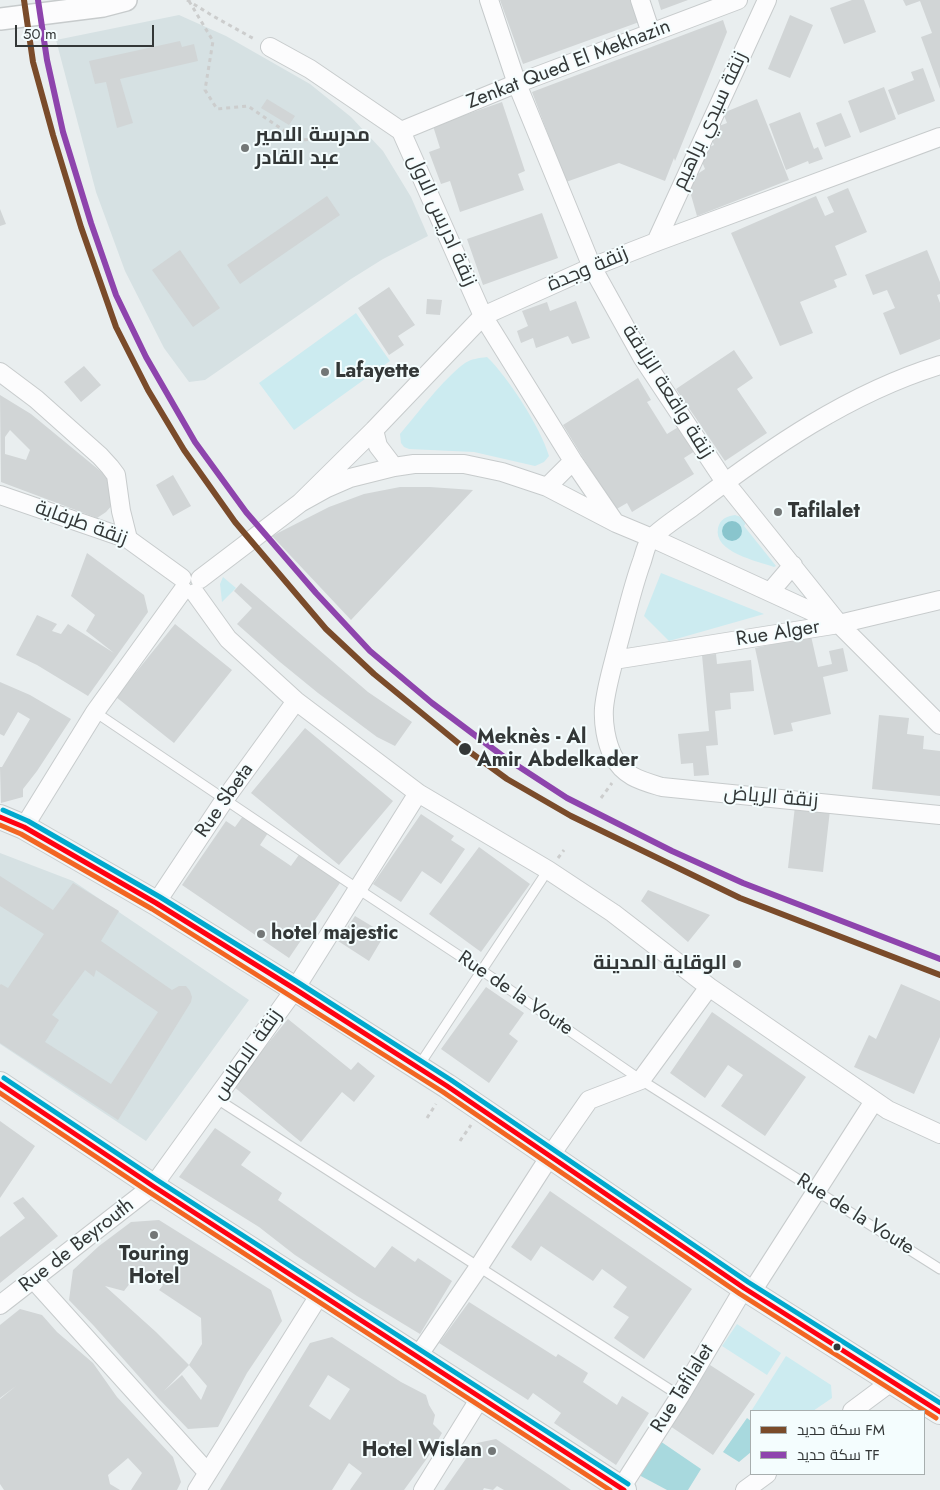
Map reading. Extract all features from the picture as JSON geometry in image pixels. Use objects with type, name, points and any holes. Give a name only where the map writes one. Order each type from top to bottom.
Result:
[{"type":"main road","points":[[0,817],[24,827],[156,903],[295,988],[418,1067],[747,1290],[940,1412]]},
{"type":"main road","points":[[0,1084],[153,1186],[623,1489]]},
{"type":"street","points":[[3,18],[103,6],[126,0]]},
{"type":"street","name":"زنقة واقعة الزلاقة","points":[[489,0],[517,84],[592,267],[642,357],[725,482],[839,624],[940,725]]},
{"type":"street","points":[[640,0],[651,33]]},
{"type":"street","name":"Zenkat Qued El Mekhazin","points":[[401,131],[517,84],[738,0]]},
{"type":"street","name":"زنقة سيدي براهيم","points":[[656,242],[767,0]]},
{"type":"street","name":"زنقة ادريس الاول","points":[[270,47],[310,69],[401,131],[484,316],[573,461],[616,523]]},
{"type":"street","name":"زنقة وجدة","points":[[300,503],[374,430],[484,316],[592,267],[940,136]]},
{"type":"street","points":[[614,660],[637,574],[650,539],[725,482],[800,430],[839,407],[878,388],[940,365]]},
{"type":"street","points":[[0,372],[36,399],[110,467],[116,475],[121,511],[128,539]]},
{"type":"street","points":[[374,430],[378,446],[394,467]]},
{"type":"street","points":[[547,487],[573,461]]},
{"type":"street","points":[[24,827],[95,712],[190,585],[300,503],[350,478],[394,467],[414,464],[464,464],[502,472],[547,487],[616,523],[839,624]]},
{"type":"street","name":"زنقة طرفاية","points":[[0,495],[128,539],[190,585],[228,639],[296,701],[418,793],[548,870],[613,913],[709,987],[874,1101],[888,1110],[940,1134]]},
{"type":"street","points":[[770,592],[793,565]]},
{"type":"street","name":"Rue Alger","points":[[614,660],[839,624],[940,600]]},
{"type":"street","name":"زنقة الرياض","points":[[614,660],[604,714],[607,737],[613,756],[625,771],[637,780],[662,787],[940,815]]},
{"type":"street","name":"Rue Sbeta","points":[[156,903],[225,799],[296,701]]},
{"type":"street","name":"زنقة الاطلس","points":[[153,1186],[295,988],[418,793]]},
{"type":"street","points":[[418,1356],[589,1100],[641,1080],[709,987]]},
{"type":"street","name":"Rue Tafilalet","points":[[623,1489],[747,1290],[816,1191],[874,1101]]},
{"type":"street","name":"Rue de Beyrouth","points":[[0,1306],[153,1186]]},
{"type":"street","points":[[33,1279],[207,1472]]},
{"type":"street","points":[[197,1490],[320,1294]]},
{"type":"street","points":[[853,1410],[891,1382]]},
{"type":"street","points":[[423,1490],[480,1398]]},
{"type":"street","points":[[745,1490],[766,1475]]},
{"type":"lane","name":"Rue de la Voute","points":[[95,712],[481,970],[641,1080],[940,1269]]},
{"type":"lane","points":[[418,1067],[548,870]]},
{"type":"lane","points":[[217,1099],[680,1396]]},
{"type":"path","points":[[188,1],[270,47]]},
{"type":"path","points":[[188,1],[213,41],[205,90],[217,109],[248,106],[301,140],[366,136],[378,116]]},
{"type":"shaded area","points":[[179,15],[226,36],[310,84],[351,117],[383,151],[411,197],[428,236],[383,259],[351,279],[205,380],[189,382],[164,348],[125,271],[96,192],[56,40]]},
{"type":"shaded area","name":"Lafayette","points":[[356,313],[390,361],[294,430],[259,383]]},
{"type":"shaded area","points":[[487,357],[523,404],[539,432],[549,456],[544,462],[535,466],[474,452],[409,449],[404,447],[401,443],[400,434],[439,387],[465,363]]},
{"type":"shaded area","points":[[735,515],[747,521],[744,526],[776,566],[747,558],[729,549],[722,543],[718,536],[720,522],[724,518]]},
{"type":"shaded area","points":[[728,521],[736,521],[742,527],[742,535],[736,541],[728,541],[722,535],[722,527]]},
{"type":"shaded area","points":[[661,573],[764,614],[669,641],[644,616]]},
{"type":"shaded area","points":[[223,577],[236,588],[222,602],[220,584]]},
{"type":"shaded area","points":[[0,853],[73,881],[249,1000],[146,1141],[0,1044]]},
{"type":"shaded area","points":[[737,1324],[781,1353],[767,1375],[722,1346]]},
{"type":"shaded area","points":[[786,1356],[831,1385],[832,1398],[814,1410],[752,1410]]},
{"type":"shaded area","points":[[747,1418],[750,1420],[750,1453],[739,1462],[723,1452]]},
{"type":"shaded area","points":[[660,1441],[701,1469],[688,1490],[667,1490],[637,1474]]},
{"type":"building","points":[[500,0],[635,0],[642,21],[523,64]]},
{"type":"building","points":[[658,0],[688,0],[661,10]]},
{"type":"building","points":[[852,0],[864,0],[876,32],[844,44],[830,8]]},
{"type":"building","points":[[903,0],[940,0],[940,89],[921,37],[932,33],[920,1],[906,6]]},
{"type":"building","points":[[790,15],[813,25],[790,78],[768,69]]},
{"type":"building","points":[[723,20],[727,32],[675,161],[674,158],[665,181],[619,163],[566,182],[532,92]]},
{"type":"building","points":[[180,41],[182,47],[194,44],[198,61],[120,79],[133,123],[117,128],[106,82],[95,84],[89,61]]},
{"type":"building","points":[[923,68],[935,101],[898,115],[888,90],[914,80],[911,72]]},
{"type":"building","points":[[884,87],[896,119],[860,133],[848,101]]},
{"type":"building","points":[[267,99],[295,116],[289,125],[261,108]]},
{"type":"building","points":[[757,99],[789,180],[697,216],[687,181],[705,169],[698,152],[714,145],[708,130],[727,123],[723,113]]},
{"type":"building","points":[[502,102],[525,171],[518,174],[524,190],[460,212],[450,181],[441,184],[429,152],[440,148],[433,126]]},
{"type":"building","points":[[800,112],[814,149],[818,147],[823,159],[809,164],[808,161],[786,170],[769,124]]},
{"type":"building","points":[[841,113],[851,137],[825,147],[816,123]]},
{"type":"building","points":[[848,188],[867,232],[835,246],[847,275],[834,280],[837,287],[800,302],[813,333],[780,346],[731,233],[816,196],[825,216],[834,212],[827,197]]},
{"type":"building","points":[[327,196],[340,215],[240,284],[227,265]]},
{"type":"building","points":[[0,209],[6,224],[0,226]]},
{"type":"building","points":[[542,213],[558,258],[483,285],[467,239]]},
{"type":"building","points":[[180,250],[220,308],[193,327],[152,270]]},
{"type":"building","points":[[927,250],[940,282],[940,294],[937,295],[940,303],[940,339],[900,355],[883,313],[895,308],[887,290],[873,295],[865,275]]},
{"type":"building","points":[[389,287],[415,325],[398,336],[404,345],[389,355],[358,308]]},
{"type":"building","points":[[427,299],[442,300],[440,315],[426,314]]},
{"type":"building","points":[[576,301],[590,338],[572,344],[568,336],[536,348],[533,338],[521,343],[517,331],[528,326],[522,311],[547,302],[550,311]]},
{"type":"building","points":[[734,350],[753,378],[737,389],[767,433],[725,461],[676,389]]},
{"type":"building","points":[[84,366],[101,385],[81,402],[64,382]]},
{"type":"building","points":[[638,378],[651,400],[647,402],[667,434],[680,426],[695,451],[684,458],[694,474],[632,512],[627,503],[615,510],[563,425]]},
{"type":"building","points":[[0,395],[31,414],[110,479],[114,503],[97,518],[1,482]],"holes":[[[10,430],[30,450],[26,460],[5,454],[5,437]]]},
{"type":"building","points":[[173,475],[191,506],[173,516],[156,485]]},
{"type":"building","points":[[400,487],[473,490],[351,620],[272,536],[329,507],[364,494]]},
{"type":"building","points":[[87,553],[144,595],[148,612],[88,696],[37,665],[16,655],[37,615],[57,624],[52,631],[61,634],[68,624],[114,653],[86,631],[95,615],[71,596]]},
{"type":"building","points":[[241,583],[368,692],[412,722],[395,746],[377,737],[318,693],[237,624],[252,608],[234,591]]},
{"type":"building","points":[[175,624],[232,670],[174,743],[116,697]]},
{"type":"building","points":[[811,636],[818,667],[832,664],[829,651],[843,648],[848,671],[823,677],[831,714],[791,723],[793,731],[774,735],[755,648]]},
{"type":"building","points":[[716,654],[717,664],[751,660],[754,691],[730,693],[731,709],[715,711],[718,745],[706,746],[709,775],[694,776],[693,763],[681,764],[678,734],[709,731],[702,655]]},
{"type":"building","points":[[0,682],[30,695],[71,719],[23,789],[23,797],[1,803],[0,767],[2,767],[30,719],[18,712],[4,736],[0,734]]},
{"type":"building","points":[[879,715],[909,718],[907,734],[924,736],[923,749],[940,751],[940,796],[872,789]]},
{"type":"building","points":[[305,728],[393,801],[339,865],[251,793]]},
{"type":"building","points":[[795,806],[830,810],[823,872],[788,868]]},
{"type":"building","points":[[421,814],[454,836],[451,840],[465,849],[441,884],[422,871],[401,902],[373,884]]},
{"type":"building","points":[[243,816],[268,833],[260,845],[291,866],[301,852],[342,880],[289,958],[182,885],[226,821],[235,827]]},
{"type":"building","points":[[479,847],[530,884],[481,952],[429,914]]},
{"type":"building","points":[[0,876],[53,910],[73,883],[119,911],[101,941],[172,990],[179,986],[186,986],[190,991],[191,1002],[118,1120],[0,1043],[0,985],[8,988],[44,934],[0,906]],"holes":[[[85,970],[94,977],[96,970],[158,1012],[111,1084],[45,1042],[59,1020],[52,1015]]]},
{"type":"building","points":[[648,890],[710,915],[688,942],[641,901]]},
{"type":"building","points":[[355,916],[385,934],[369,961],[338,941]]},
{"type":"building","points":[[901,984],[940,1001],[940,1037],[914,1094],[854,1067],[869,1035],[876,1039]]},
{"type":"building","points":[[486,987],[524,1013],[509,1034],[518,1041],[489,1083],[441,1049]]},
{"type":"building","points":[[712,1012],[806,1077],[765,1136],[721,1106],[743,1075],[728,1065],[705,1098],[670,1073]]},
{"type":"building","points":[[288,1019],[351,1070],[358,1062],[375,1076],[354,1102],[342,1092],[301,1142],[233,1086]]},
{"type":"building","points":[[0,1121],[35,1146],[0,1198]]},
{"type":"building","points":[[215,1128],[251,1152],[241,1165],[282,1193],[278,1200],[375,1268],[392,1246],[415,1262],[418,1258],[452,1281],[420,1334],[357,1296],[295,1255],[259,1227],[179,1177]]},
{"type":"building","points":[[550,1191],[692,1289],[644,1359],[614,1338],[629,1317],[613,1307],[627,1287],[602,1269],[593,1281],[541,1246],[531,1261],[511,1247]]},
{"type":"building","points":[[23,1197],[58,1236],[0,1283],[0,1237],[25,1218],[13,1203]]},
{"type":"building","points":[[159,1220],[271,1290],[282,1321],[247,1373],[218,1427],[188,1429],[69,1300],[73,1270],[99,1246],[131,1222]],"holes":[[[138,1273],[163,1285],[159,1290],[201,1318],[202,1344],[189,1365],[105,1286],[124,1291]],[[189,1365],[207,1386],[201,1400],[182,1375],[164,1391]]]},
{"type":"building","points":[[469,1302],[556,1357],[558,1354],[588,1373],[583,1382],[617,1405],[622,1396],[649,1413],[616,1465],[554,1423],[561,1413],[533,1393],[528,1400],[439,1343]]},
{"type":"building","points":[[20,1309],[42,1315],[57,1332],[93,1363],[117,1397],[173,1457],[181,1482],[177,1490],[131,1490],[142,1473],[128,1458],[108,1475],[110,1484],[120,1490],[4,1490],[0,1484],[0,1399],[16,1386],[0,1398],[0,1325]]},
{"type":"building","points":[[332,1337],[401,1382],[426,1395],[435,1415],[433,1424],[442,1433],[428,1457],[404,1490],[350,1490],[362,1473],[349,1463],[332,1490],[220,1490],[310,1343]],"holes":[[[328,1375],[350,1389],[330,1420],[309,1406]]]},
{"type":"building","points":[[710,1365],[755,1394],[713,1455],[670,1426]]},
{"type":"building","points":[[496,1439],[571,1490],[504,1490],[497,1486],[493,1490],[484,1488],[483,1490],[444,1490],[477,1443]]},
{"type":"rail line","name":"FM","points":[[24,0],[33,62],[53,135],[81,227],[116,327],[148,390],[184,450],[235,522],[326,629],[374,674],[463,747],[507,779],[571,816],[740,898],[940,975]]},
{"type":"rail line","name":"TF","points":[[38,0],[47,60],[63,132],[91,223],[116,295],[146,357],[195,442],[246,512],[316,593],[370,651],[432,703],[504,757],[567,798],[672,851],[743,883],[940,959]]},
{"type":"transit line","points":[[3,810],[28,821],[160,897],[299,983],[451,1080],[748,1282],[940,1403]]},
{"type":"transit line","points":[[0,817],[24,827],[156,903],[295,989],[447,1086],[744,1288],[940,1412]]},
{"type":"transit line","points":[[0,825],[21,834],[152,909],[443,1092],[740,1294],[923,1410]]},
{"type":"transit line","points":[[4,1078],[157,1180],[628,1484]]},
{"type":"transit line","points":[[0,1084],[153,1186],[624,1490]]},
{"type":"transit line","points":[[0,1093],[149,1192],[610,1490]]},
{"type":"transit line","points":[[925,1411],[936,1418]]},
{"type":"place","name":"مدرسة الامير عبد القادر","points":[[245,148]]},
{"type":"place","name":"Lafayette","points":[[325,372]]},
{"type":"place","name":"Tafilalet","points":[[778,512]]},
{"type":"place","name":"Meknès - Al Amir Abdelkader","points":[[465,749]]},
{"type":"place","name":"hotel majestic","points":[[261,934]]},
{"type":"place","name":"الوقاية المدينة","points":[[737,964]]},
{"type":"place","name":"Touring Hotel","points":[[154,1235]]},
{"type":"place","name":"Hotel Wislan","points":[[492,1451]]}]
